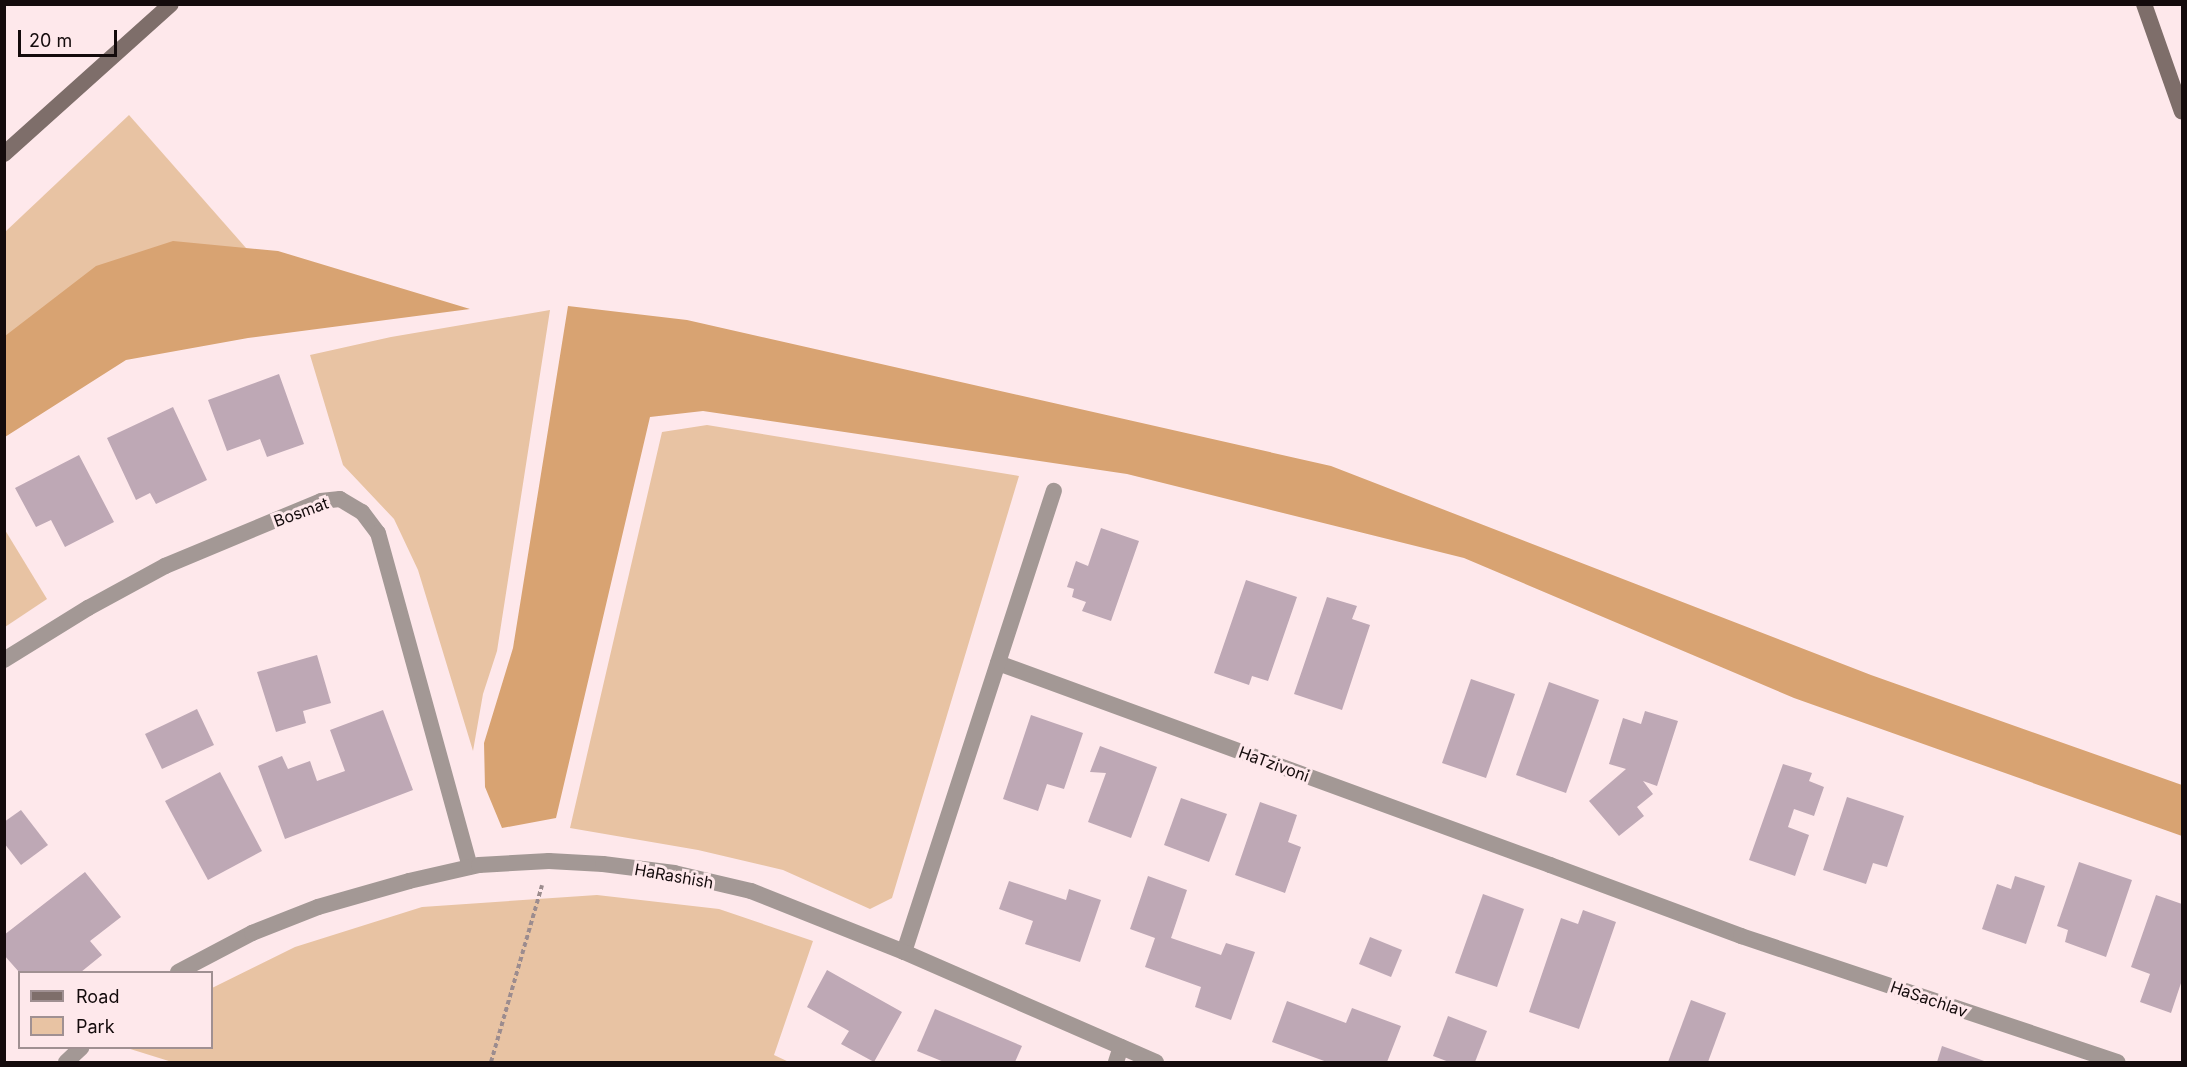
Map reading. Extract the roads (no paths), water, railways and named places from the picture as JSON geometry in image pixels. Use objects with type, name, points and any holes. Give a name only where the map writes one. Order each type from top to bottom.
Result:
[{"type":"main road","points":[[4,154],[171,4]]},
{"type":"main road","points":[[2144,4],[2182,112]]},
{"type":"street","points":[[904,952],[1054,491]]},
{"type":"street","name":"Bosmat","points":[[4,660],[88,608],[165,566],[321,501],[340,499],[362,512],[378,533],[470,867]]},
{"type":"street","name":"HaTzivoni","points":[[998,663],[1741,936]]},
{"type":"street","name":"HaRashish","points":[[180,971],[252,933],[318,907],[470,867],[549,861],[674,873],[751,891],[904,952],[1119,1055],[1156,1062]]},
{"type":"street","name":"HaSachlav","points":[[1741,936],[2118,1062]]},
{"type":"street","points":[[66,1062],[79,1049]]}]
